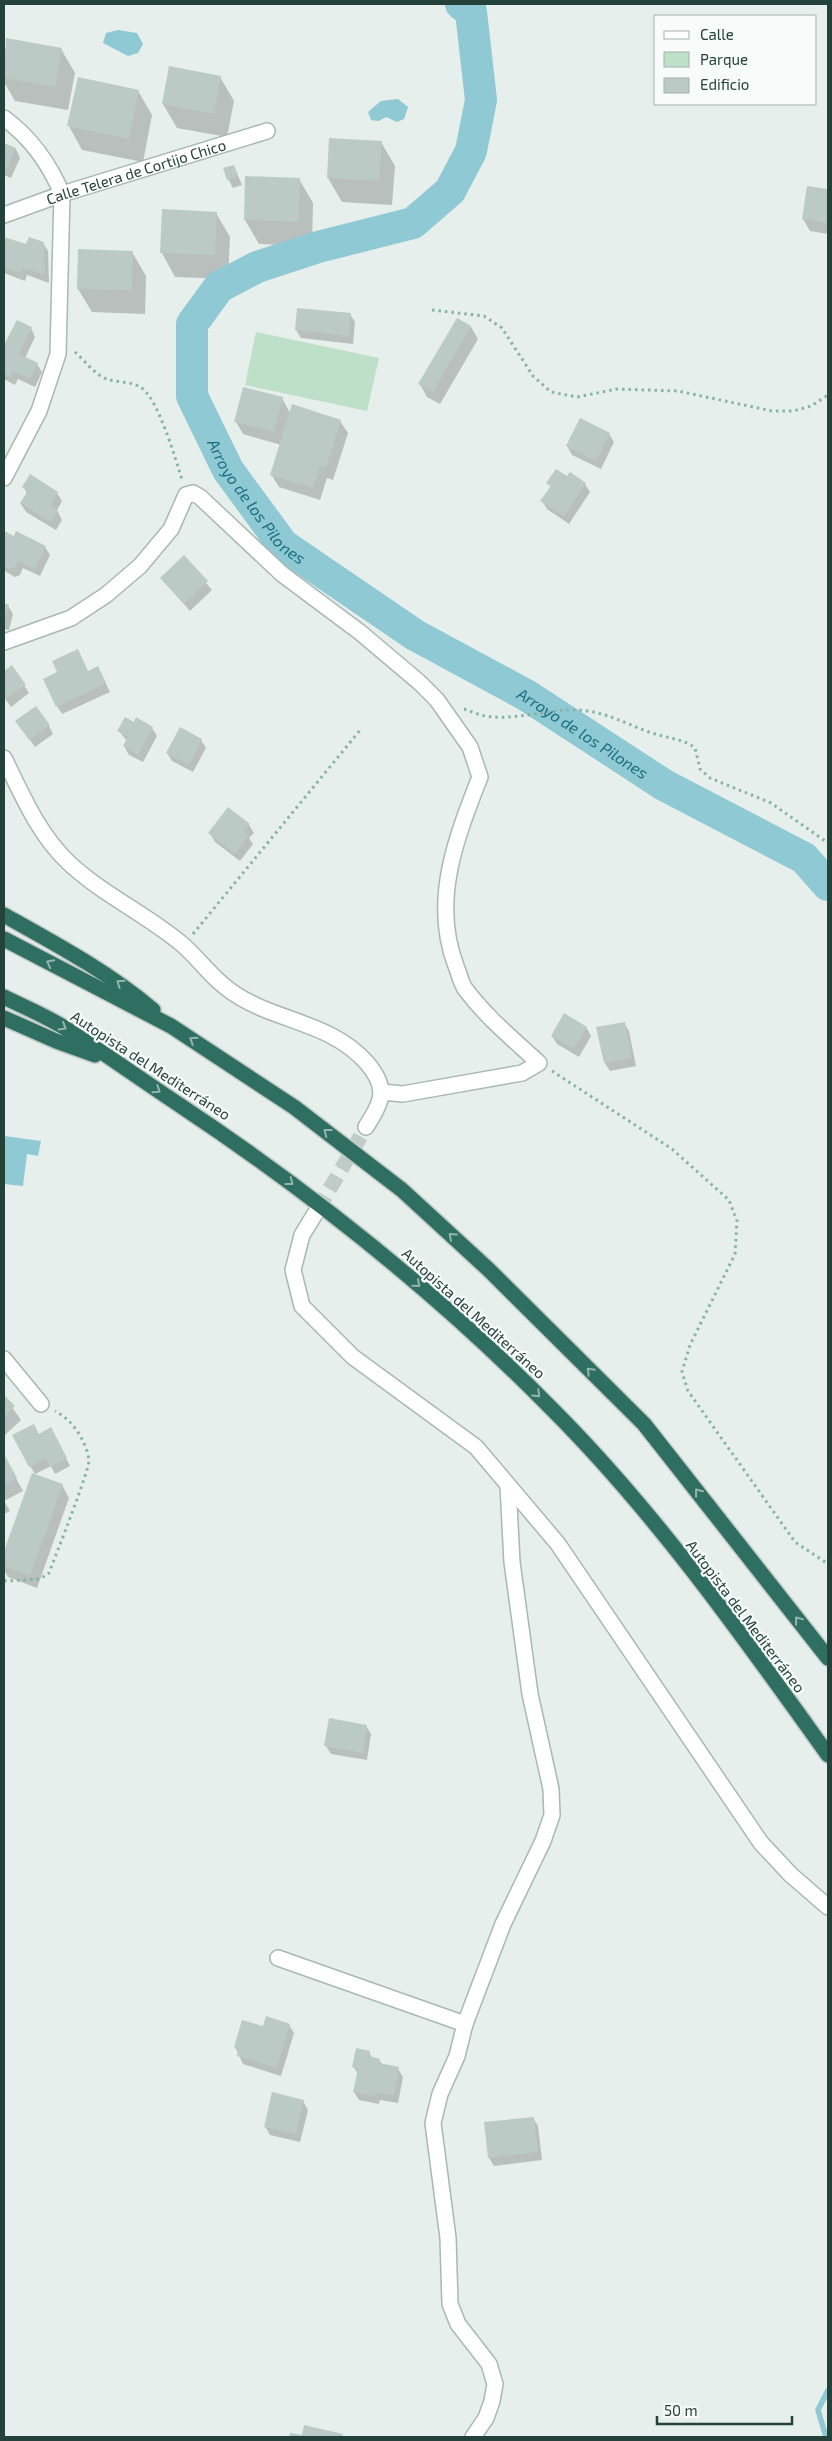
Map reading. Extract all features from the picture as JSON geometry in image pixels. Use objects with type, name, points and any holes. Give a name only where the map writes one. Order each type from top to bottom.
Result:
[{"type":"highway","points":[[4,915],[117,981],[171,1026]]},
{"type":"highway","points":[[4,939],[171,1026],[294,1107],[402,1190],[488,1269],[644,1424],[828,1658]]},
{"type":"highway","name":"Autopista del Mediterráneo","points":[[4,997],[63,1026],[239,1144],[351,1228],[455,1316],[553,1410],[645,1512],[758,1656],[828,1755]]},
{"type":"highway","points":[[4,1018],[56,1041],[116,1063]]},
{"type":"street","points":[[4,118],[16,127],[40,155],[54,174],[62,194],[58,354],[40,411],[4,478]]},
{"type":"street","name":"Calle Telera de Cortijo Chico","points":[[4,215],[62,194],[267,131]]},
{"type":"street","points":[[4,642],[71,618],[106,595],[140,566],[171,529],[186,496],[193,493],[200,497],[282,574],[360,633],[419,682],[437,700],[470,747],[480,777],[463,821],[449,867],[444,916],[450,951],[464,988],[495,1023],[539,1063],[522,1073],[403,1094],[381,1092]]},
{"type":"street","points":[[4,758],[33,816],[49,840],[69,864],[183,946],[211,976],[235,994],[261,1007],[307,1023],[341,1041],[366,1062],[381,1081],[381,1101],[366,1127]]},
{"type":"street","points":[[318,1209],[302,1235],[293,1270],[302,1306],[353,1357],[476,1447],[558,1544],[761,1843],[791,1875],[828,1907]]},
{"type":"street","points":[[4,1359],[41,1404]]},
{"type":"street","points":[[473,2437],[486,2418],[492,2401],[494,2384],[489,2364],[458,2324],[450,2304],[448,2238],[433,2123],[440,2094],[457,2056],[465,2024],[503,1924],[543,1841],[552,1815],[551,1789],[530,1694],[512,1562],[508,1486]]},
{"type":"street","points":[[278,1958],[465,2024]]},
{"type":"path","points":[[432,310],[484,316],[502,328],[534,376],[551,392],[577,397],[617,389],[678,391],[779,411],[793,411],[811,406],[828,395]]},
{"type":"path","points":[[59,337],[104,378],[118,383],[132,383],[143,388],[150,396],[173,450],[186,496]]},
{"type":"path","points":[[437,700],[485,716],[506,717],[545,711],[578,710],[611,715],[650,732],[688,742],[696,748],[700,769],[710,778],[771,803],[828,843]]},
{"type":"path","points":[[183,946],[361,729]]},
{"type":"path","points":[[539,1063],[672,1149],[729,1200],[737,1222],[734,1254],[690,1346],[682,1372],[688,1391],[795,1542],[828,1564]]},
{"type":"path","points":[[4,1581],[40,1579],[49,1573],[89,1462],[80,1436],[65,1416],[41,1404]]},
{"type":"green space","points":[[256,332],[379,358],[367,411],[245,385]]},
{"type":"water","points":[[118,30],[137,33],[143,44],[138,53],[128,56],[103,43],[106,33]]},
{"type":"water","points":[[398,99],[408,107],[404,119],[397,122],[386,117],[379,121],[371,120],[368,112],[381,101]]},
{"type":"water","points":[[4,1136],[41,1141],[38,1156],[27,1154],[23,1186],[4,1184]]},
{"type":"building","points":[[6,38],[62,48],[55,87],[4,78]]},
{"type":"building","points":[[169,66],[221,76],[214,114],[162,104]]},
{"type":"building","points":[[78,77],[139,90],[129,139],[67,126]]},
{"type":"building","points":[[329,138],[382,141],[379,181],[327,178]]},
{"type":"building","points":[[4,143],[16,148],[6,171],[4,170]]},
{"type":"building","points":[[234,165],[238,176],[227,180],[223,168]]},
{"type":"building","points":[[245,176],[300,178],[299,222],[244,220]]},
{"type":"building","points":[[807,186],[828,189],[828,223],[802,219]]},
{"type":"building","points":[[162,209],[217,212],[215,255],[160,253]]},
{"type":"building","points":[[4,237],[26,244],[29,237],[44,242],[45,275],[23,268],[21,273],[4,267]]},
{"type":"building","points":[[78,249],[133,251],[132,290],[77,289]]},
{"type":"building","points":[[297,308],[351,313],[349,336],[295,330]]},
{"type":"building","points":[[457,318],[471,326],[433,392],[418,384]]},
{"type":"building","points":[[17,320],[32,327],[19,354],[38,363],[30,379],[13,371],[10,377],[4,374],[4,345]]},
{"type":"building","points":[[243,387],[283,397],[274,432],[234,422]]},
{"type":"building","points":[[292,404],[341,420],[326,468],[320,466],[313,488],[270,475]]},
{"type":"building","points":[[580,418],[610,433],[596,461],[566,446]]},
{"type":"building","points":[[556,469],[567,476],[570,472],[586,483],[564,516],[540,501],[551,486],[546,483]]},
{"type":"building","points":[[30,474],[58,492],[50,506],[58,510],[51,522],[20,503],[28,491],[22,487]]},
{"type":"building","points":[[4,531],[14,536],[16,531],[46,546],[35,569],[18,561],[16,567],[9,569],[4,566]]},
{"type":"building","points":[[184,555],[208,581],[184,604],[160,578]]},
{"type":"building","points":[[4,603],[9,605],[4,623]]},
{"type":"building","points":[[78,649],[88,671],[98,666],[106,683],[56,707],[43,679],[57,672],[52,661]]},
{"type":"building","points":[[12,665],[26,685],[5,699],[4,671]]},
{"type":"building","points":[[36,706],[50,725],[29,740],[15,721]]},
{"type":"building","points":[[125,717],[134,722],[136,717],[153,727],[138,755],[123,746],[128,737],[117,731]]},
{"type":"building","points":[[180,727],[202,739],[189,765],[166,753]]},
{"type":"building","points":[[228,807],[250,824],[244,831],[249,835],[235,854],[208,833]]},
{"type":"building","points":[[564,1013],[587,1027],[574,1049],[551,1036]]},
{"type":"building","points":[[625,1022],[632,1058],[604,1063],[596,1027]]},
{"type":"building","points":[[4,1395],[15,1406],[4,1417]]},
{"type":"building","points":[[34,1424],[39,1434],[51,1427],[67,1458],[50,1467],[45,1458],[29,1467],[12,1435]]},
{"type":"building","points":[[4,1454],[17,1478],[4,1485]]},
{"type":"building","points":[[32,1473],[63,1484],[30,1576],[4,1566],[4,1551]]},
{"type":"building","points":[[329,1718],[367,1725],[363,1753],[324,1746]]},
{"type":"building","points":[[266,2016],[290,2024],[277,2068],[237,2056],[239,2049],[234,2047],[242,2020],[263,2026]]},
{"type":"building","points":[[356,2048],[370,2051],[369,2056],[380,2059],[379,2063],[399,2067],[394,2096],[376,2092],[375,2096],[353,2092],[358,2069],[352,2067]]},
{"type":"building","points":[[272,2092],[304,2100],[296,2134],[264,2127]]},
{"type":"building","points":[[534,2117],[538,2152],[488,2158],[484,2122]]},
{"type":"building","points":[[304,2425],[343,2434],[342,2437],[289,2437],[290,2433],[302,2435]]},
{"type":"waterway","name":"Arroyo de los Pilones","points":[[461,4],[471,12],[481,100],[471,151],[450,191],[413,223],[318,247],[257,267],[219,287],[192,324],[192,396],[228,470],[283,545],[415,635],[526,695],[664,785],[804,858],[828,885]]},
{"type":"waterway","points":[[826,2437],[818,2410],[828,2390]]},
{"type":"tunnel","points":[[318,1209],[366,1127]]}]
